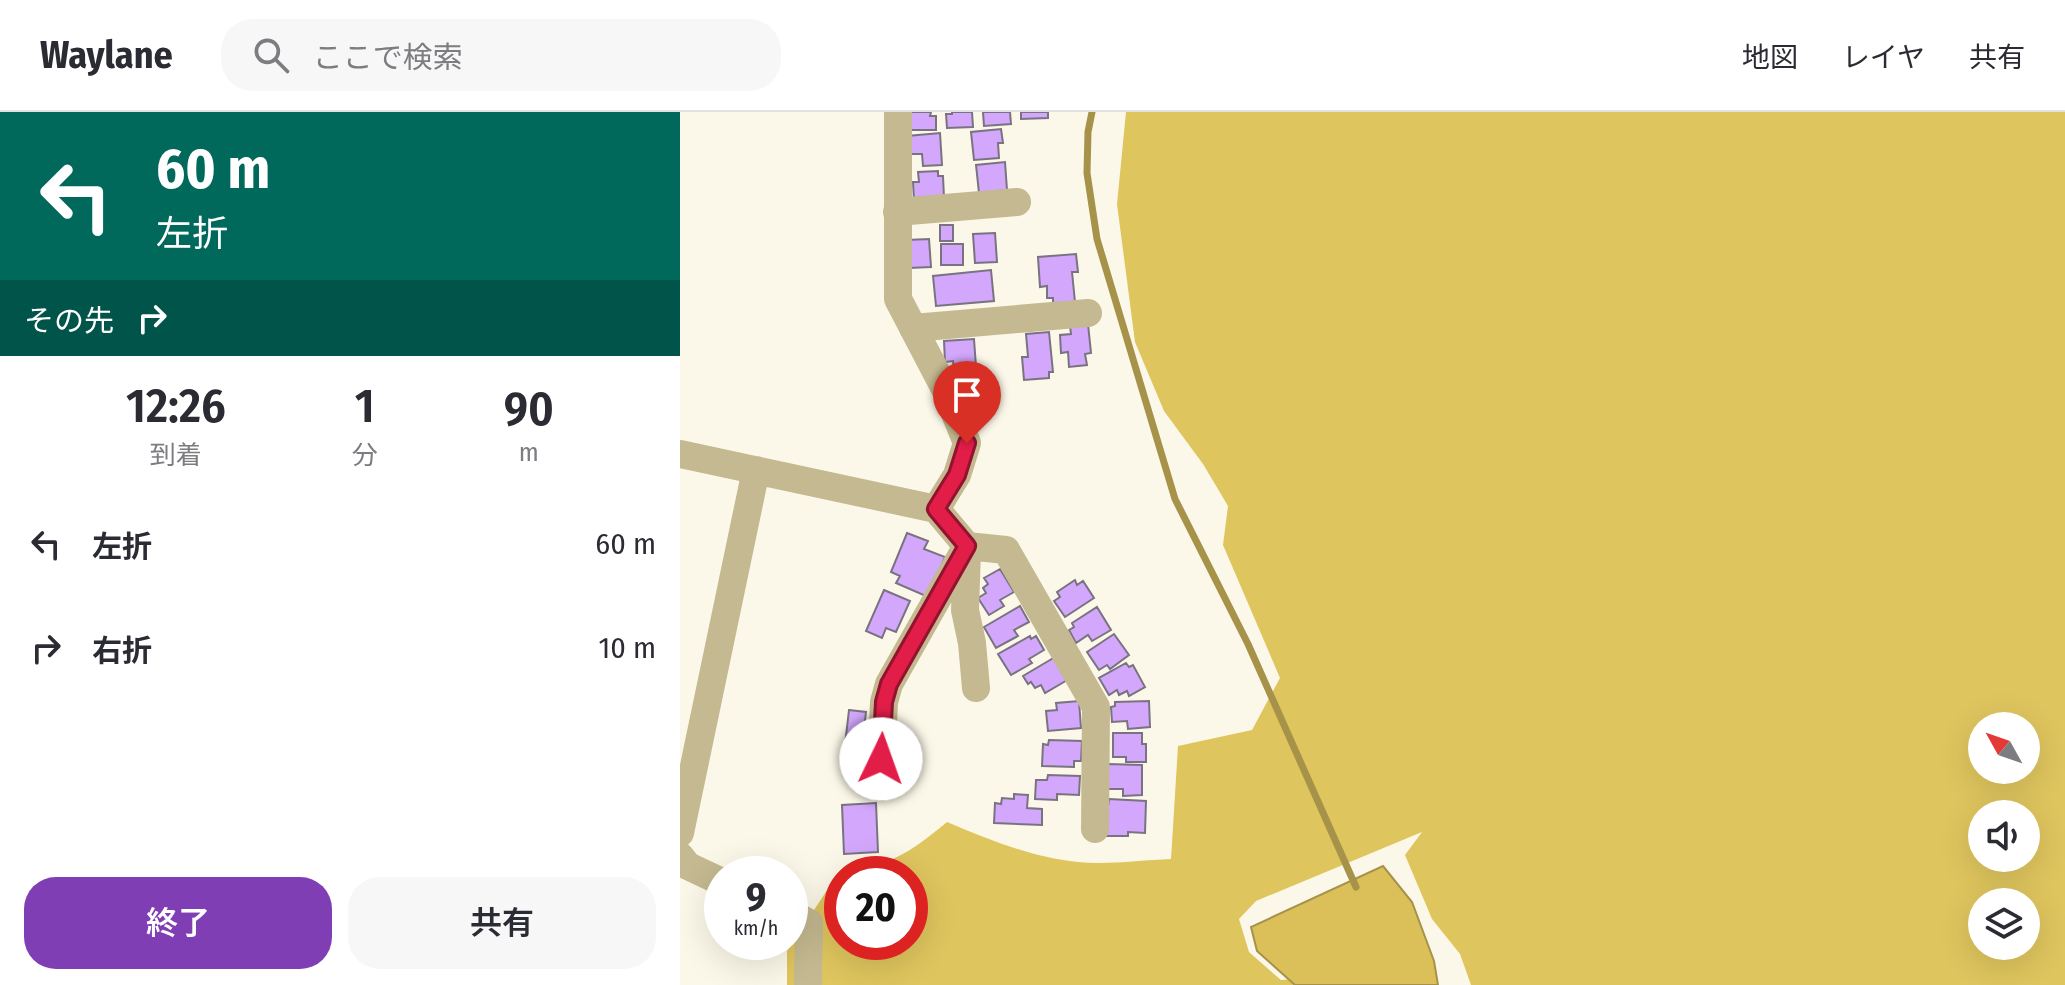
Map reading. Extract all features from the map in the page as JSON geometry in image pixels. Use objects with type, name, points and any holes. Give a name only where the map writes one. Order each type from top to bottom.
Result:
[{"type":"street","points":[[898,112],[898,299],[945,389],[967,443],[957,475],[936,509]]},
{"type":"street","points":[[897,212],[1017,202]]},
{"type":"street","points":[[913,328],[1088,313]]},
{"type":"street","points":[[680,454],[936,509],[967,546],[965,610],[976,688]]},
{"type":"street","points":[[680,833],[756,470]]},
{"type":"street","points":[[880,787],[884,702],[889,684],[967,546]]},
{"type":"street","points":[[967,546],[1006,550],[1096,707],[1095,829]]},
{"type":"street","points":[[680,856],[688,866],[704,874]]},
{"type":"street","points":[[808,922],[808,985]]},
{"type":"shaded area","points":[[1126,112],[2065,112],[2065,985],[1471,985],[1460,954],[1432,919],[1405,855],[1422,832],[1256,901],[1239,919],[1249,952],[1281,980],[1309,978],[1315,985],[787,985],[787,960],[808,960],[808,919],[824,895],[824,960],[928,960],[928,856],[900,856],[947,822],[1011,847],[1061,860],[1101,863],[1171,859],[1178,746],[1252,730],[1280,678],[1223,545],[1228,506],[1203,464],[1164,411],[1135,342],[1117,204]]},
{"type":"shaded area","points":[[1383,866],[1412,902],[1434,961],[1438,985],[1295,985],[1257,951],[1251,927]]},
{"type":"building","points":[[906,112],[931,112],[930,116],[936,116],[936,130],[906,130]]},
{"type":"building","points":[[972,112],[973,127],[947,128],[946,114]]},
{"type":"building","points":[[983,112],[1010,112],[1011,124],[984,126]]},
{"type":"building","points":[[1021,112],[1048,112],[1048,118],[1021,119]]},
{"type":"building","points":[[1001,129],[1003,143],[998,143],[999,158],[974,160],[971,132]]},
{"type":"building","points":[[940,133],[942,165],[923,166],[922,154],[908,154],[907,136]]},
{"type":"building","points":[[1005,162],[1007,190],[979,193],[976,165]]},
{"type":"building","points":[[938,171],[938,176],[943,176],[944,198],[914,201],[913,182],[919,182],[918,172]]},
{"type":"building","points":[[940,225],[953,225],[953,241],[940,241]]},
{"type":"building","points":[[995,233],[997,262],[975,263],[973,234]]},
{"type":"building","points":[[929,239],[931,267],[909,268],[907,240]]},
{"type":"building","points":[[941,244],[963,244],[963,265],[941,265]]},
{"type":"building","points":[[1076,254],[1078,272],[1072,272],[1075,302],[1053,304],[1053,298],[1047,298],[1047,286],[1040,287],[1038,257]]},
{"type":"building","points":[[991,270],[994,301],[936,306],[933,276]]},
{"type":"building","points":[[1088,324],[1091,353],[1085,354],[1087,365],[1069,367],[1068,352],[1061,353],[1060,335],[1071,334],[1070,326]]},
{"type":"building","points":[[1049,332],[1053,372],[1049,372],[1049,378],[1024,380],[1022,357],[1028,357],[1026,334]]},
{"type":"building","points":[[974,339],[977,381],[961,383],[960,377],[955,378],[953,361],[945,362],[944,341]]},
{"type":"building","points":[[907,533],[928,541],[924,549],[945,557],[928,597],[896,583],[900,576],[891,572]]},
{"type":"building","points":[[1000,569],[1014,592],[1000,600],[1004,606],[989,615],[978,598],[986,593],[983,588],[988,584],[984,578]]},
{"type":"building","points":[[1075,580],[1077,585],[1083,581],[1094,598],[1065,617],[1054,601],[1060,597],[1057,592]]},
{"type":"building","points":[[884,590],[910,601],[896,632],[886,628],[882,638],[866,631]]},
{"type":"building","points":[[1020,606],[1029,622],[1014,630],[1018,636],[996,648],[984,627]]},
{"type":"building","points":[[1097,607],[1111,630],[1092,641],[1088,635],[1076,643],[1069,630],[1074,627],[1072,623]]},
{"type":"building","points":[[1114,634],[1129,655],[1110,669],[1107,665],[1099,670],[1087,652]]},
{"type":"building","points":[[1030,636],[1031,639],[1036,636],[1044,650],[1029,659],[1032,663],[1011,675],[998,654]]},
{"type":"building","points":[[1055,657],[1069,679],[1045,693],[1041,685],[1035,688],[1031,682],[1028,684],[1023,676]]},
{"type":"building","points":[[1126,663],[1129,667],[1133,665],[1145,687],[1129,696],[1127,691],[1119,695],[1117,690],[1109,695],[1099,678]]},
{"type":"building","points":[[1079,701],[1081,728],[1048,731],[1046,711],[1057,710],[1056,703]]},
{"type":"building","points":[[1149,701],[1150,727],[1128,729],[1127,721],[1112,722],[1111,707],[1115,706],[1115,702]]},
{"type":"building","points":[[849,710],[866,712],[860,765],[843,762]]},
{"type":"building","points":[[1113,733],[1142,733],[1142,744],[1146,744],[1146,762],[1126,762],[1126,757],[1113,757]]},
{"type":"building","points":[[1049,740],[1082,741],[1081,761],[1074,761],[1074,767],[1042,766],[1043,744],[1048,745]]},
{"type":"building","points":[[1108,764],[1142,765],[1142,795],[1123,796],[1123,789],[1107,789]]},
{"type":"building","points":[[1048,775],[1080,776],[1079,795],[1057,794],[1057,800],[1035,799],[1036,780],[1047,780]]},
{"type":"building","points":[[1014,794],[1028,795],[1027,808],[1042,809],[1042,825],[994,823],[995,803],[1001,804],[1002,798],[1014,799]]},
{"type":"building","points":[[1109,799],[1146,801],[1145,833],[1104,836]]},
{"type":"building","points":[[876,803],[878,852],[844,854],[842,805]]},
{"type":"waterway","points":[[1092,112],[1087,173],[1097,239],[1175,499],[1248,644],[1356,887]]},
{"type":"route","points":[[881,759],[884,702],[889,684],[967,546],[936,509],[957,475],[967,443]]}]
